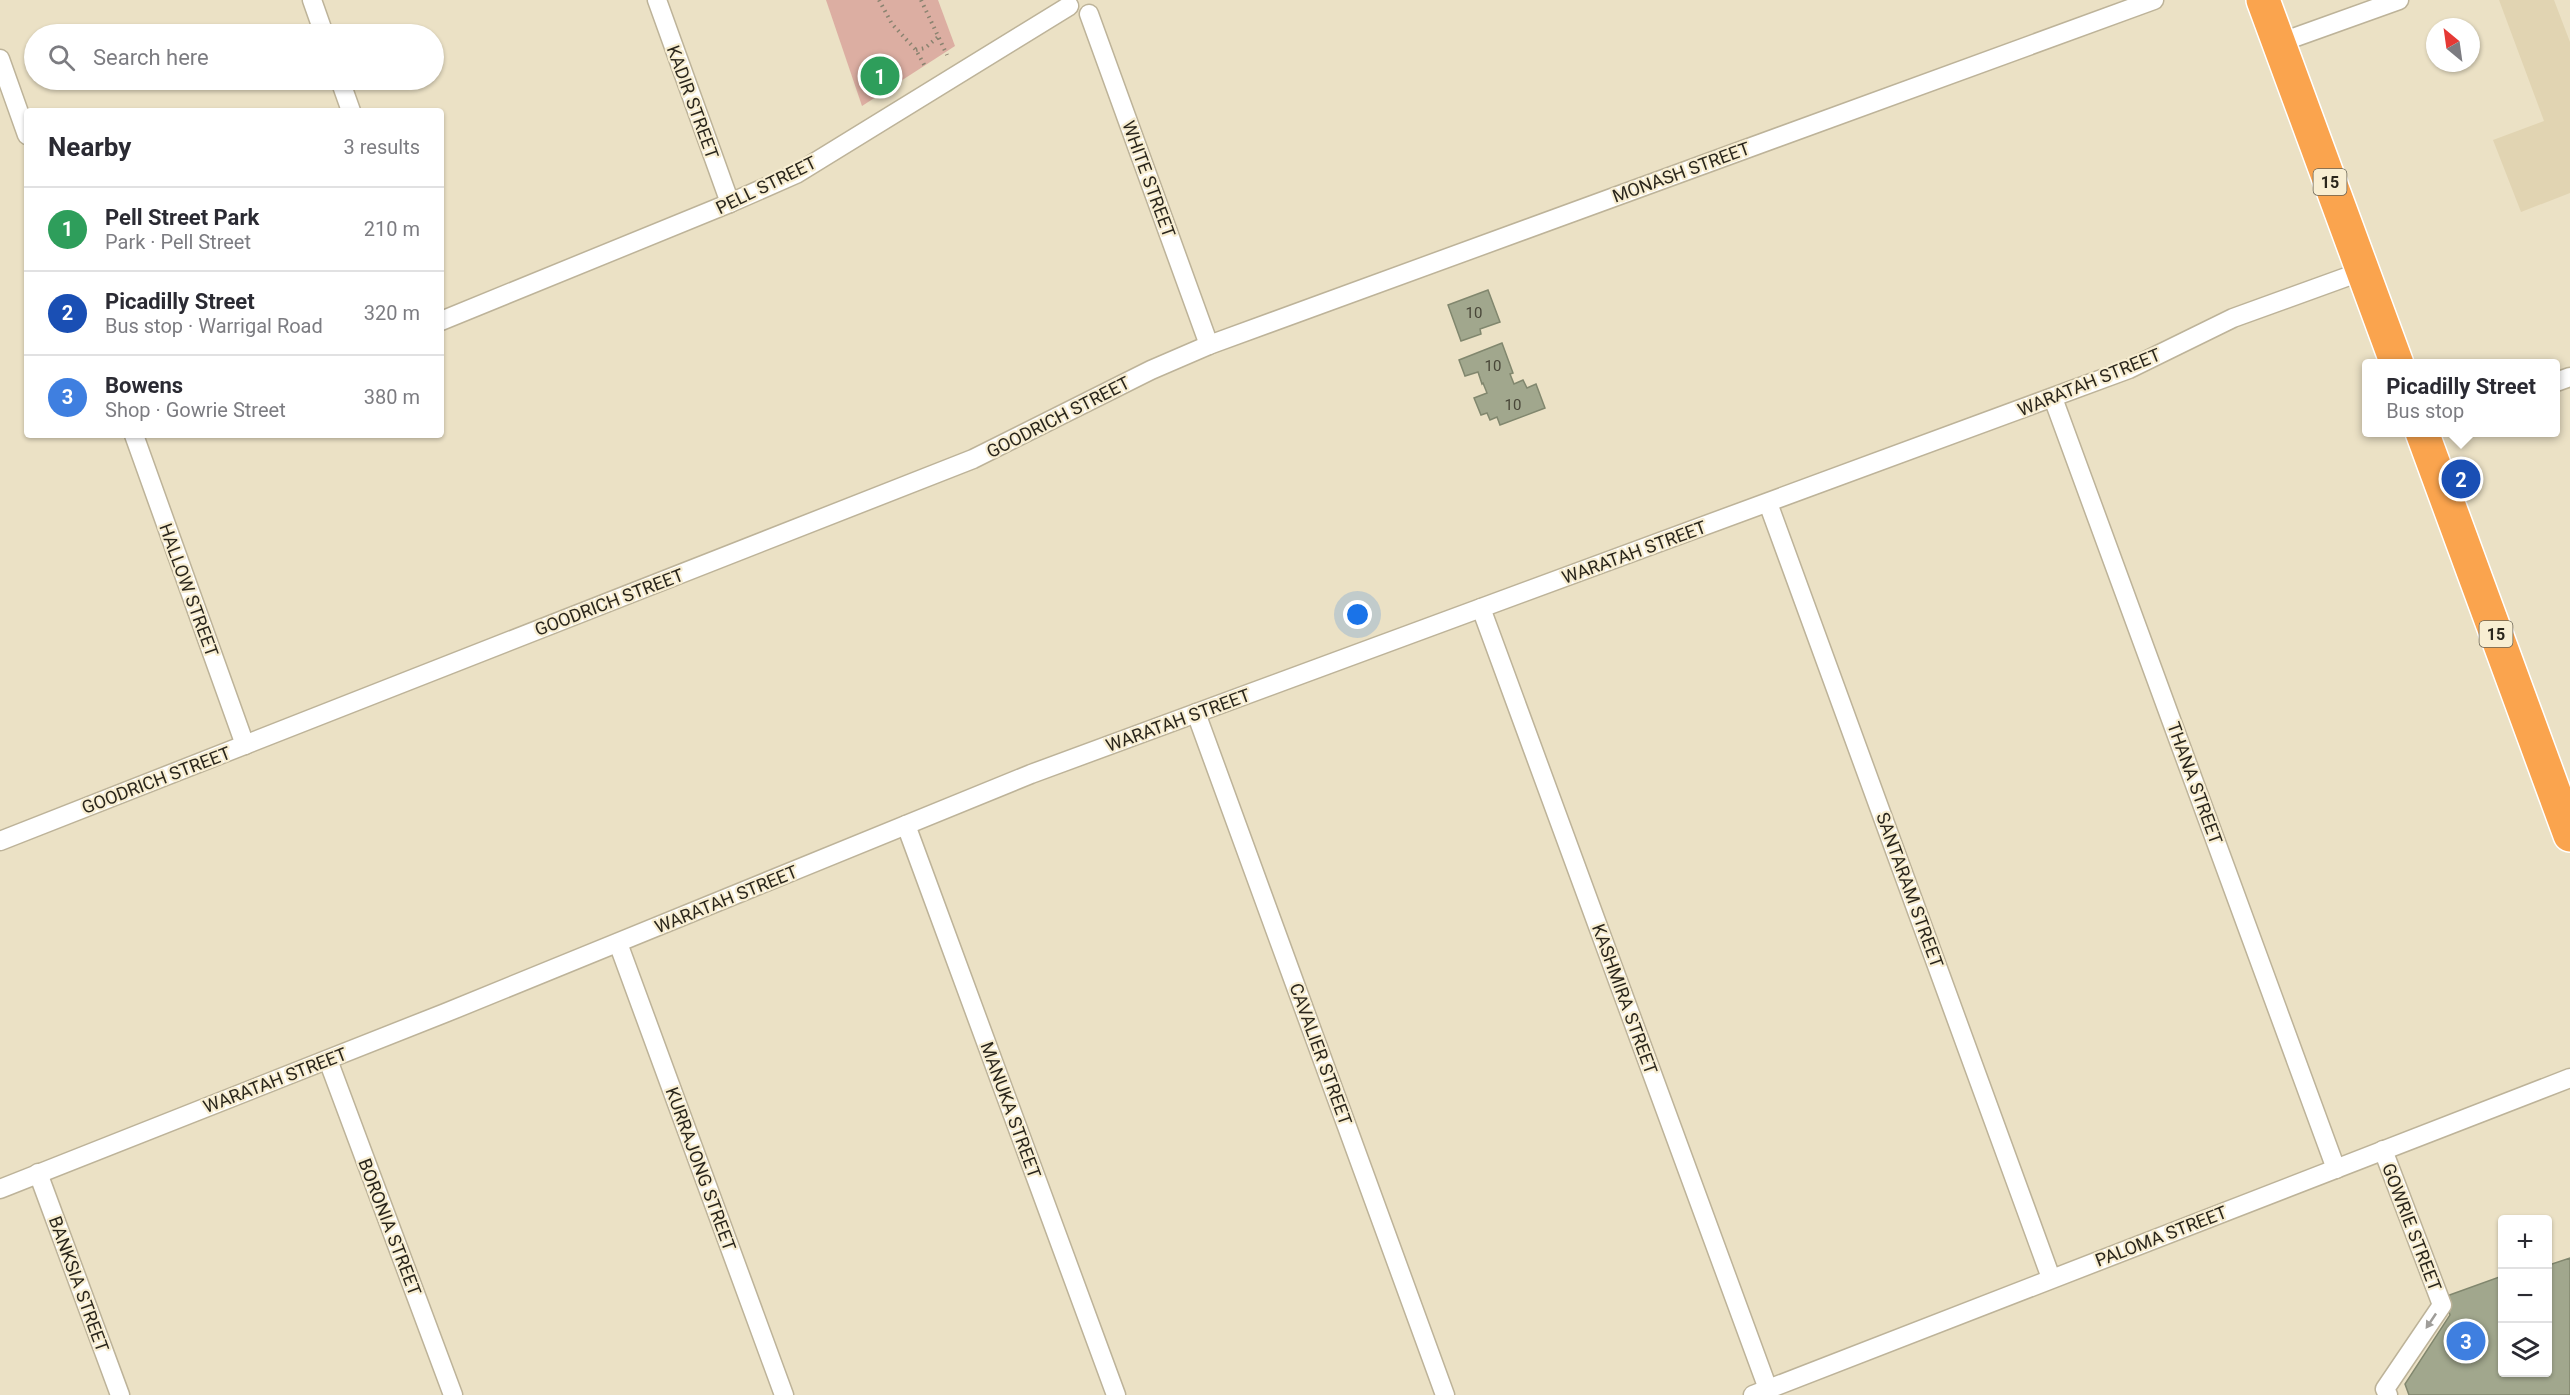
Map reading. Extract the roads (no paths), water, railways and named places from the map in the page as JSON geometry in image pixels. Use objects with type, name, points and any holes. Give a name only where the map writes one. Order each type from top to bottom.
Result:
[{"type":"highway","name":"15","points":[[2263,0],[2396,359]]},
{"type":"highway","name":"15","points":[[2424,437],[2570,835]]},
{"type":"street","points":[[312,0],[320,24]]},
{"type":"street","name":"KADIR STREET","points":[[657,0],[730,204]]},
{"type":"street","name":"MONASH STREET","points":[[1209,345],[2154,0]]},
{"type":"street","points":[[2279,43],[2399,0]]},
{"type":"street","points":[[1068,3],[1079,15],[1094,7]]},
{"type":"street","name":"PELL STREET","points":[[444,320],[730,204],[796,174],[956,77],[1068,3]]},
{"type":"street","name":"WHITE STREET","points":[[1094,7],[1209,345]]},
{"type":"street","points":[[0,59],[24,127]]},
{"type":"street","points":[[344,90],[350,108]]},
{"type":"street","name":"WARATAH STREET","points":[[0,1189],[328,1060],[1031,774],[2053,398],[2129,369],[2233,318],[2363,271]]},
{"type":"street","name":"GOODRICH STREET","points":[[0,841],[974,459],[1151,370],[1209,345]]},
{"type":"street","name":"THANA STREET","points":[[2053,398],[2336,1169]]},
{"type":"street","name":"HALLOW STREET","points":[[135,438],[244,745]]},
{"type":"street","name":"SANTARAM STREET","points":[[1768,503],[2051,1278]]},
{"type":"street","name":"KASHMIRA STREET","points":[[1481,608],[1761,1392]]},
{"type":"street","name":"CAVALIER STREET","points":[[1196,713],[1445,1395]]},
{"type":"street","name":"MANUKA STREET","points":[[906,825],[1116,1395]]},
{"type":"street","name":"KURRAJONG STREET","points":[[618,943],[784,1395]]},
{"type":"street","name":"BORONIA STREET","points":[[328,1060],[453,1395]]},
{"type":"street","name":"PALOMA STREET","points":[[1761,1392],[2570,1078]]},
{"type":"street","name":"GOWRIE STREET","points":[[2384,1150],[2442,1305],[2385,1389],[2388,1395]]},
{"type":"street","name":"BANKSIA STREET","points":[[38,1173],[120,1395]]},
{"type":"place","name":"Pell Street Park","points":[[880,76]]},
{"type":"place","name":"Picadilly Street","points":[[2461,479]]},
{"type":"place","name":"Bowens","points":[[2466,1341]]}]
